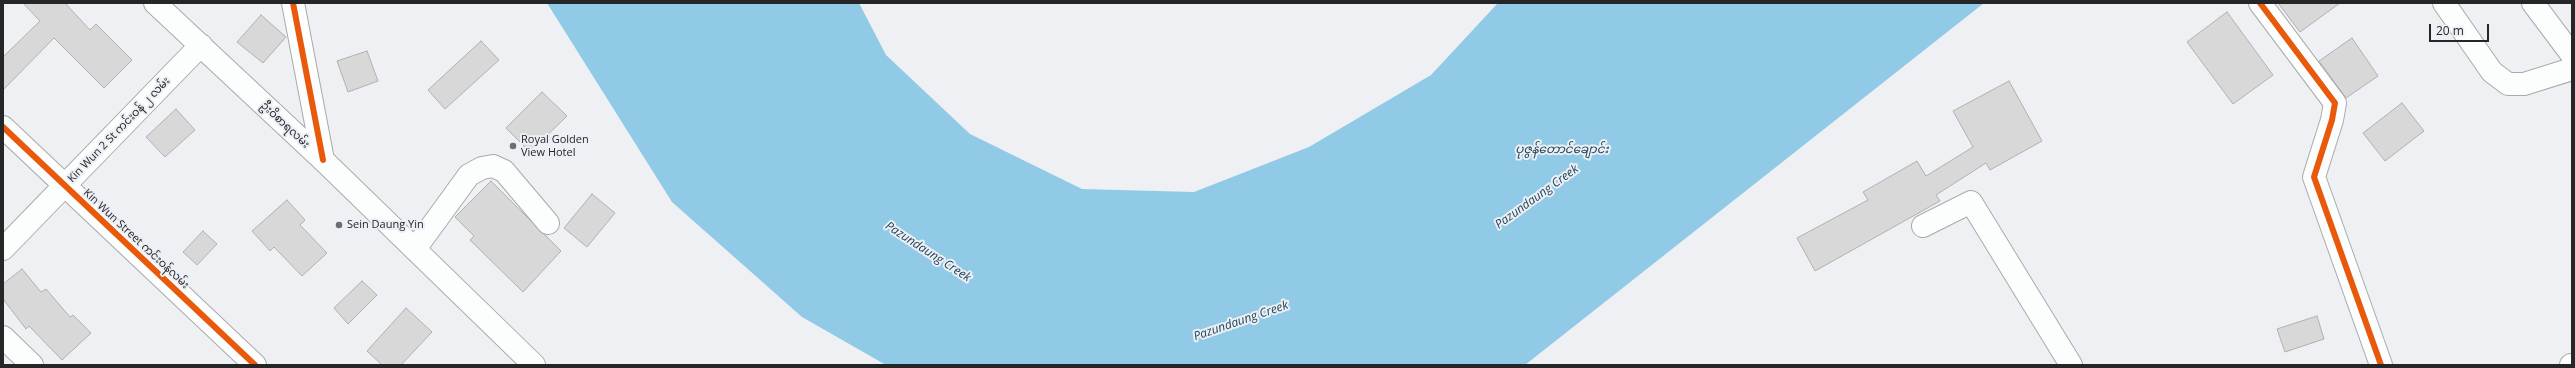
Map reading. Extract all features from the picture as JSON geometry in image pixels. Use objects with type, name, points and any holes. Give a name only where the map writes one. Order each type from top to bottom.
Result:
[{"type":"street","name":"ဦးဝိစာရလမ်း","points":[[155,3],[323,160],[534,365]]},
{"type":"street","points":[[293,3],[323,160]]},
{"type":"street","points":[[2260,3],[2334,103],[2332,120],[2314,177],[2381,365]]},
{"type":"street","points":[[2444,3],[2492,72],[2508,84],[2524,84],[2572,69]]},
{"type":"street","points":[[2532,3],[2572,55]]},
{"type":"street","name":"Kin Wun 2 St ကင်းဝန် ၂ လမ်း","points":[[3,249],[201,45]]},
{"type":"street","name":"Kin Wun Street ကင်းဝန်လမ်း","points":[[3,127],[255,365]]},
{"type":"street","points":[[415,249],[469,176],[482,168],[493,166],[504,171],[548,223]]},
{"type":"street","points":[[1923,226],[1971,202],[2071,365]]},
{"type":"street","points":[[3,337],[32,365]]},
{"type":"water","name":"ပုဇွန်တောင်ချောင်း","points":[[547,3],[859,3],[886,55],[970,134],[1082,189],[1194,192],[1309,147],[1431,75],[1498,3],[1984,3],[1525,365],[886,365],[802,317],[672,202]]},
{"type":"building","points":[[23,3],[65,3],[90,30],[96,24],[132,60],[104,88],[54,38],[3,90],[3,57],[40,21]]},
{"type":"building","points":[[2278,3],[2340,3],[2300,32]]},
{"type":"building","points":[[2227,12],[2273,75],[2233,104],[2187,42]]},
{"type":"building","points":[[261,15],[286,37],[263,63],[237,42]]},
{"type":"building","points":[[2352,38],[2378,76],[2346,98],[2319,61]]},
{"type":"building","points":[[481,41],[499,60],[445,109],[428,90]]},
{"type":"building","points":[[367,51],[378,81],[348,92],[337,61]]},
{"type":"building","points":[[2009,81],[2042,141],[1990,170],[1986,163],[1936,195],[1940,201],[1815,271],[1797,238],[1868,200],[1863,192],[1917,161],[1926,176],[1973,147],[1953,111]]},
{"type":"building","points":[[542,92],[567,116],[530,152],[506,128]]},
{"type":"building","points":[[2402,103],[2424,131],[2385,161],[2363,133]]},
{"type":"building","points":[[176,109],[195,130],[165,157],[146,137]]},
{"type":"building","points":[[491,181],[561,251],[523,292],[470,240],[474,236],[455,217]]},
{"type":"building","points":[[592,194],[615,213],[587,247],[564,228]]},
{"type":"building","points":[[287,200],[305,220],[300,225],[327,253],[302,276],[274,247],[270,251],[252,231]]},
{"type":"building","points":[[203,231],[217,244],[197,265],[183,252]]},
{"type":"building","points":[[22,269],[41,292],[46,289],[70,317],[73,315],[91,333],[62,360],[29,326],[26,329],[3,299],[3,284]]},
{"type":"building","points":[[362,281],[377,295],[348,324],[334,308]]},
{"type":"building","points":[[406,308],[432,332],[401,365],[382,365],[367,351]]},
{"type":"building","points":[[2317,316],[2324,339],[2285,352],[2277,329]]},
{"type":"cycle path","points":[[293,3],[323,160]]},
{"type":"cycle path","points":[[2260,3],[2335,103],[2332,120],[2314,177],[2381,365]]},
{"type":"cycle path","points":[[3,127],[255,365]]},
{"type":"place","name":"Royal Golden View Hotel","points":[[513,146]]},
{"type":"place","name":"Sein Daung Yin","points":[[339,225]]},
{"type":"water label","name":"Pazundaung Creek","points":[[1537,197]]},
{"type":"water label","name":"Pazundaung Creek","points":[[928,252]]},
{"type":"water label","name":"Pazundaung Creek","points":[[1241,321]]}]
